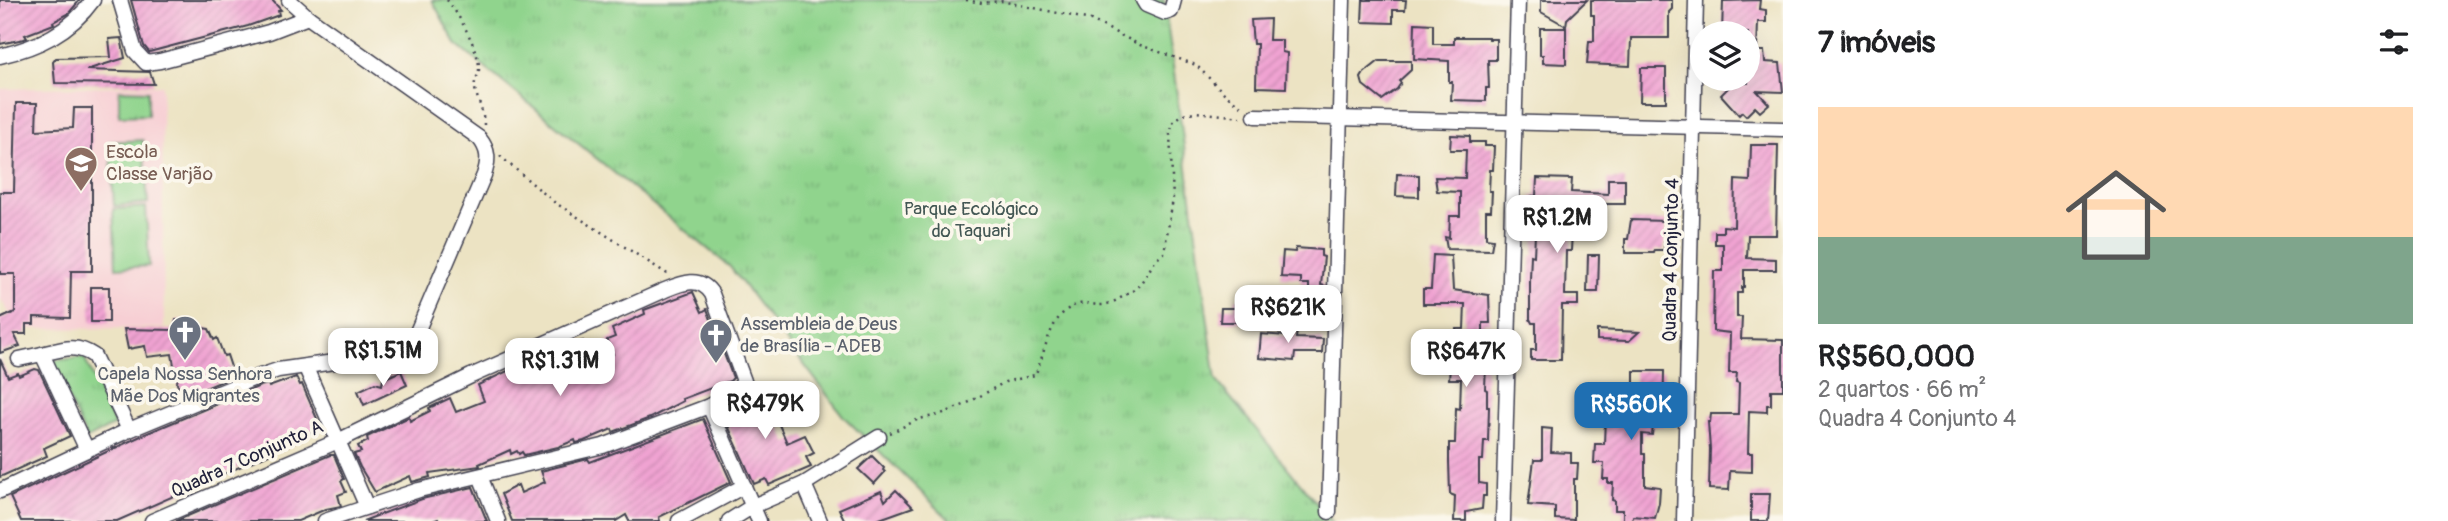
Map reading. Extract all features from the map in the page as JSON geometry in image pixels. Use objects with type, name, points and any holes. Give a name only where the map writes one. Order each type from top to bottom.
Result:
[{"type":"street","points":[[0,56],[53,37],[67,29],[93,0]]},
{"type":"street","points":[[120,0],[135,51],[145,63],[269,32],[308,17]]},
{"type":"street","points":[[0,491],[129,430],[267,373],[404,352],[410,346],[484,175],[488,154],[479,138],[308,17],[289,0]]},
{"type":"street","points":[[1143,0],[1146,5],[1165,13],[1171,11],[1174,0]]},
{"type":"street","points":[[1329,512],[1343,0]]},
{"type":"street","points":[[1503,521],[1518,0]]},
{"type":"street","name":"Quadra 4 Conjunto 4","points":[[1684,521],[1696,0]]},
{"type":"street","points":[[1255,116],[1783,129]]},
{"type":"street","points":[[325,521],[419,490],[603,446],[709,406],[742,385],[742,372],[712,294],[708,288],[696,282],[682,283],[471,376],[338,441],[367,507]]},
{"type":"street","points":[[19,359],[73,347],[86,350],[94,356],[129,430]]},
{"type":"street","points":[[42,354],[87,450]]},
{"type":"street","name":"Quadra 7 Conjunto A","points":[[152,521],[338,441],[306,368]]},
{"type":"street","points":[[709,406],[759,521]]},
{"type":"street","points":[[729,521],[753,506],[804,484],[879,437]]},
{"type":"street","points":[[480,476],[498,521]]},
{"type":"street","points":[[804,484],[820,521]]},
{"type":"street","points":[[679,521],[744,486]]},
{"type":"path","points":[[447,0],[469,37],[476,57],[479,70],[474,81],[475,89],[484,115],[484,130],[479,138],[554,202],[682,283]]},
{"type":"path","points":[[966,0],[1001,1],[1091,20],[1140,45],[1196,65],[1227,96],[1255,116]]},
{"type":"path","points":[[879,437],[905,427],[919,418],[939,415],[958,407],[1005,382],[1035,375],[1042,351],[1064,312],[1085,303],[1111,303],[1131,292],[1146,277],[1156,258],[1164,253],[1173,198],[1170,134],[1173,122],[1183,114],[1195,112],[1238,117],[1255,116]]},
{"type":"shaded area","name":"Escola Classe Varjão","points":[[162,85],[164,328],[19,329],[0,298],[0,89]]},
{"type":"green space","name":"Parque Ecológico do Taquari","points":[[432,0],[1164,0],[1216,380],[1331,521],[951,521],[844,417],[730,267],[456,44]]},
{"type":"green space","points":[[119,90],[148,91],[148,115],[119,116]]},
{"type":"green space","points":[[143,140],[148,203],[114,206],[110,142]]},
{"type":"green space","points":[[146,207],[149,266],[116,268],[113,209]]},
{"type":"green space","points":[[84,357],[115,425],[87,439],[51,361]]},
{"type":"building","points":[[0,0],[80,0],[68,14],[53,22],[54,24],[25,35],[27,38],[0,44]]},
{"type":"building","points":[[131,0],[272,0],[281,10],[278,11],[279,15],[248,26],[149,52],[144,46]]},
{"type":"building","points":[[1363,0],[1406,0],[1405,10],[1393,10],[1393,23],[1362,22]]},
{"type":"building","points":[[1541,0],[1587,0],[1567,19],[1566,26],[1541,12]]},
{"type":"building","points":[[1591,0],[1672,0],[1669,38],[1631,38],[1630,66],[1587,64],[1589,41],[1594,41]]},
{"type":"building","points":[[1760,0],[1759,9],[1766,10],[1766,22],[1722,21],[1723,1]]},
{"type":"building","points":[[1270,19],[1269,40],[1282,40],[1282,52],[1287,53],[1286,88],[1256,87],[1257,44],[1253,44],[1251,20]]},
{"type":"building","points":[[1415,23],[1433,24],[1433,44],[1454,44],[1454,37],[1496,39],[1496,60],[1488,60],[1489,88],[1486,88],[1486,101],[1451,100],[1449,61],[1414,59]]},
{"type":"building","points":[[1540,28],[1566,28],[1566,64],[1543,63],[1543,55],[1540,55]]},
{"type":"building","points":[[121,38],[125,58],[86,70],[150,72],[154,84],[55,83],[53,62],[56,58],[111,57],[109,39]]},
{"type":"building","points":[[1760,51],[1764,51],[1765,62],[1780,63],[1783,92],[1757,91],[1760,91]]},
{"type":"building","points":[[1379,61],[1411,61],[1411,70],[1399,81],[1401,83],[1397,89],[1382,100],[1363,85],[1361,78]]},
{"type":"building","points":[[1641,68],[1666,68],[1666,102],[1640,102]]},
{"type":"building","points":[[1725,91],[1757,91],[1769,104],[1760,112],[1755,107],[1746,116],[1742,112],[1739,115],[1721,95]]},
{"type":"building","points":[[16,103],[37,103],[36,130],[73,128],[74,108],[92,108],[92,271],[71,271],[70,318],[34,317],[34,324],[26,324],[26,334],[14,334],[20,346],[0,353],[0,319],[15,312],[15,274],[0,274],[0,192],[14,192]]},
{"type":"building","points":[[1451,135],[1470,136],[1470,142],[1485,142],[1485,146],[1494,146],[1489,191],[1492,191],[1491,211],[1486,211],[1486,238],[1493,239],[1491,250],[1447,249],[1445,237],[1449,238],[1450,216],[1460,216],[1460,192],[1437,191],[1435,177],[1465,178],[1466,150],[1450,150]]},
{"type":"building","points":[[1751,145],[1778,145],[1776,235],[1748,235],[1747,258],[1776,259],[1776,270],[1744,270],[1744,287],[1742,293],[1737,293],[1737,317],[1742,317],[1741,339],[1783,340],[1783,390],[1771,390],[1771,405],[1767,405],[1767,412],[1749,411],[1748,453],[1752,453],[1752,472],[1730,471],[1729,490],[1709,489],[1708,422],[1711,414],[1738,414],[1739,383],[1736,382],[1737,373],[1729,373],[1730,333],[1713,331],[1714,271],[1723,271],[1723,244],[1715,244],[1715,232],[1723,232],[1723,226],[1734,227],[1735,180],[1750,181]]},
{"type":"building","points":[[1397,174],[1419,175],[1419,197],[1396,196]]},
{"type":"building","points":[[1537,178],[1572,179],[1571,192],[1608,194],[1608,179],[1625,179],[1625,204],[1597,204],[1596,214],[1573,213],[1571,251],[1566,251],[1565,295],[1578,295],[1578,305],[1562,305],[1561,360],[1531,360],[1531,350],[1536,350],[1536,323],[1532,323],[1530,319],[1530,279],[1535,234],[1531,234],[1532,196],[1536,196]]},
{"type":"building","points":[[1631,220],[1666,221],[1664,250],[1655,250],[1654,253],[1625,253],[1625,239],[1628,239]]},
{"type":"building","points":[[1296,248],[1321,250],[1321,256],[1324,257],[1321,285],[1326,286],[1325,302],[1309,302],[1309,284],[1301,284],[1301,278],[1281,277],[1283,251],[1295,252]]},
{"type":"building","points":[[1433,255],[1451,256],[1453,290],[1489,295],[1490,323],[1483,323],[1483,344],[1491,343],[1491,362],[1486,362],[1485,389],[1489,407],[1488,441],[1484,441],[1483,460],[1479,460],[1479,483],[1486,484],[1486,496],[1483,496],[1482,509],[1466,512],[1466,521],[1454,521],[1455,496],[1450,494],[1449,461],[1449,443],[1455,443],[1456,408],[1460,409],[1461,379],[1449,379],[1450,368],[1463,368],[1463,344],[1455,344],[1456,329],[1464,329],[1465,304],[1423,304],[1423,289],[1431,289]]},
{"type":"building","points":[[1588,255],[1599,255],[1598,292],[1587,292]]},
{"type":"building","points":[[91,287],[109,287],[109,322],[91,322]]},
{"type":"building","points":[[693,292],[702,312],[707,309],[733,378],[730,381],[682,399],[683,401],[650,418],[613,432],[612,429],[584,441],[576,443],[575,440],[524,455],[517,451],[511,454],[510,450],[479,464],[480,466],[429,473],[430,477],[412,482],[410,476],[375,492],[360,467],[354,454],[361,452],[358,446],[368,441],[367,437],[409,417],[410,421],[450,398],[456,412],[484,401],[478,385],[575,343],[583,341],[593,363],[613,354],[607,340],[615,337],[612,329],[645,314],[644,310]]},
{"type":"building","points":[[1249,297],[1268,298],[1267,322],[1220,322],[1221,308],[1235,308],[1235,299],[1249,300]]},
{"type":"building","points":[[176,320],[190,320],[189,326],[209,329],[214,340],[217,338],[224,356],[227,355],[234,376],[201,390],[182,392],[177,384],[178,371],[175,371],[172,354],[147,357],[145,346],[128,349],[124,329],[174,330]]},
{"type":"building","points":[[1286,322],[1298,323],[1296,338],[1323,339],[1322,353],[1295,353],[1294,361],[1259,358],[1261,334],[1285,336]]},
{"type":"building","points":[[1597,330],[1639,332],[1629,341],[1597,340]]},
{"type":"building","points":[[0,359],[8,377],[39,370],[70,436],[44,448],[47,456],[0,477]]},
{"type":"building","points":[[401,371],[407,385],[364,405],[358,391],[375,383],[382,385],[383,379]]},
{"type":"building","points":[[1634,371],[1664,371],[1663,426],[1653,426],[1652,435],[1642,434],[1645,485],[1660,487],[1659,503],[1655,518],[1633,516],[1632,521],[1623,521],[1623,510],[1615,510],[1615,501],[1612,500],[1613,483],[1603,479],[1604,463],[1594,463],[1595,444],[1604,444],[1605,418],[1598,418],[1601,390],[1634,389]]},
{"type":"building","points":[[296,377],[300,385],[302,384],[321,428],[295,439],[296,442],[117,521],[21,521],[10,497],[143,435],[260,386],[268,384],[269,387]]},
{"type":"building","points":[[754,392],[759,401],[767,392],[776,400],[770,404],[787,443],[805,435],[814,453],[806,457],[811,467],[769,485],[766,479],[754,484],[721,410]]},
{"type":"building","points":[[703,419],[731,482],[659,517],[660,521],[629,521],[626,515],[616,521],[512,521],[501,494],[518,485],[521,493],[545,482],[541,471],[588,459],[590,462]]},
{"type":"building","points":[[1542,428],[1552,429],[1551,452],[1571,453],[1571,463],[1578,463],[1577,479],[1574,479],[1574,520],[1555,519],[1555,507],[1528,505],[1534,460],[1542,460]]},
{"type":"building","points":[[334,455],[344,479],[341,481],[346,492],[338,495],[341,506],[326,509],[298,521],[176,521]]},
{"type":"building","points":[[872,456],[885,472],[874,484],[858,469]]},
{"type":"building","points":[[473,487],[487,521],[363,521],[422,499]]},
{"type":"building","points":[[896,490],[913,507],[874,521],[845,521],[839,509],[881,491],[885,501]]},
{"type":"building","points":[[1751,494],[1770,494],[1768,521],[1751,521]]},
{"type":"place","name":"Escola Classe Varjão","points":[[81,193]]},
{"type":"place","name":"Capela Nossa Senhora Mãe Dos Migrantes","points":[[185,362]]},
{"type":"place","name":"Assembleia de Deus de Brasília - ADEB","points":[[716,365]]}]
